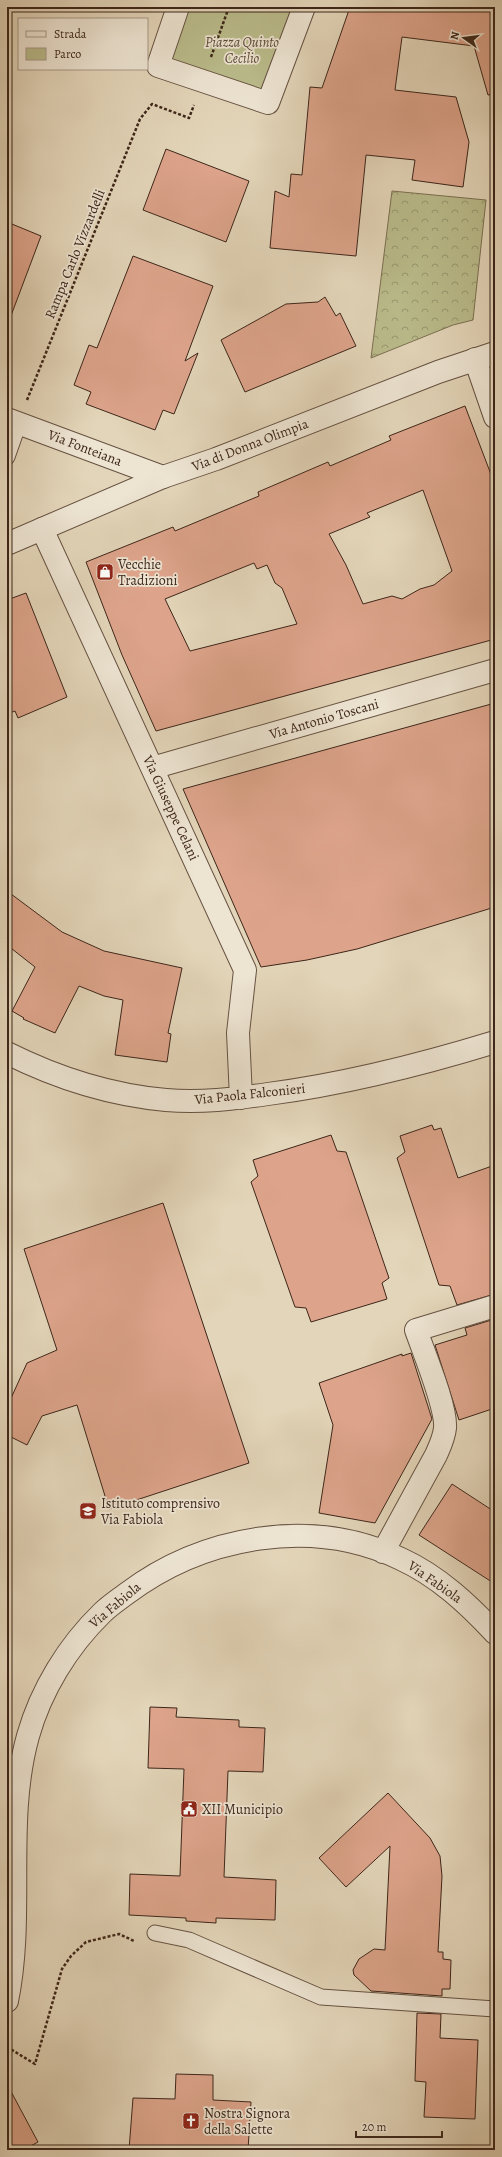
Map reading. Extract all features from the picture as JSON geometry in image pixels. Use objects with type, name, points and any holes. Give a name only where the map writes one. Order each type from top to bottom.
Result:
[{"type":"street","points":[[178,7],[158,66],[268,103],[304,7]]},
{"type":"street","points":[[485,356],[495,417]]},
{"type":"street","name":"Via di Donna Olimpia","points":[[7,544],[164,477],[216,459],[485,356]]},
{"type":"street","name":"Via Fonteiana","points":[[13,421],[164,477]]},
{"type":"street","name":"Via Giuseppe Celani","points":[[42,529],[245,970],[238,1033],[241,1098]]},
{"type":"street","name":"Via Antonio Toscani","points":[[152,768],[495,670]]},
{"type":"street","name":"Via Paola Falconieri","points":[[7,1053],[54,1074],[104,1090],[136,1096],[195,1101],[241,1098],[347,1081],[418,1064],[495,1042]]},
{"type":"street","points":[[383,1552],[436,1455],[445,1428],[444,1413],[416,1330],[495,1306]]},
{"type":"street","name":"Via Fabiola","points":[[7,2001],[13,1949],[19,1796],[27,1743],[35,1717],[57,1669],[80,1636],[104,1611],[139,1584],[160,1571],[213,1549],[267,1537],[298,1536],[349,1541],[383,1552],[416,1567],[453,1592],[495,1633]]},
{"type":"lane","points":[[7,457],[13,421]]},
{"type":"lane","points":[[155,1933],[189,1940],[321,1996],[495,2009]]},
{"type":"path","name":"Rampa Carlo Vizzardelli","points":[[29,396],[140,119]]},
{"type":"path","points":[[7,2047],[35,2064],[62,1969],[71,1956],[86,1942],[119,1934],[139,1943]]},
{"type":"green space","name":"Piazza Quinto Cecilio","points":[[178,7],[304,7],[268,103],[158,66]]},
{"type":"green space","points":[[392,191],[486,200],[473,320],[453,325],[371,358]]},
{"type":"building","points":[[350,7],[495,7],[495,94],[488,95],[474,46],[402,37],[395,90],[456,97],[469,142],[463,187],[412,180],[415,160],[366,155],[356,256],[270,248],[275,191],[289,197],[291,174],[302,175],[310,87],[322,88]]},
{"type":"building","points":[[166,149],[249,181],[226,242],[143,210]]},
{"type":"building","points":[[7,222],[41,236],[9,321],[7,321]]},
{"type":"building","points":[[133,256],[213,286],[185,361],[198,353],[174,414],[163,410],[155,430],[86,404],[91,392],[74,385],[89,345],[97,348]]},
{"type":"building","points":[[325,297],[336,316],[340,313],[356,346],[245,392],[221,340],[286,304],[318,302]]},
{"type":"building","points":[[465,406],[495,485],[495,639],[156,731],[122,655],[86,562],[173,527],[175,531],[259,496],[258,492],[328,462],[330,466],[391,440],[389,436]],"holes":[[[423,490],[452,571],[434,585],[420,589],[402,599],[392,596],[363,604],[346,565],[329,534],[370,517],[367,513]],[[254,563],[257,569],[267,565],[275,583],[282,588],[297,624],[190,651],[165,599]]]},
{"type":"building","points":[[26,593],[67,697],[18,718],[15,711],[7,714],[7,600]]},
{"type":"building","points":[[495,703],[495,907],[357,949],[307,960],[261,967],[183,789]]},
{"type":"building","points":[[7,891],[62,932],[104,951],[182,968],[168,1033],[171,1034],[167,1062],[115,1055],[123,1000],[104,996],[79,986],[55,1033],[23,1019],[24,1018],[12,1011],[35,967],[7,945]]},
{"type":"building","points":[[432,1125],[434,1130],[441,1128],[458,1178],[495,1165],[495,1294],[457,1305],[450,1286],[439,1285],[397,1158],[405,1152],[400,1136]]},
{"type":"building","points":[[331,1135],[337,1151],[346,1152],[389,1278],[382,1283],[387,1299],[311,1322],[306,1308],[295,1307],[251,1182],[258,1176],[253,1160]]},
{"type":"building","points":[[163,1203],[249,1463],[109,1509],[77,1405],[42,1416],[27,1445],[7,1435],[7,1407],[27,1363],[57,1350],[24,1249]]},
{"type":"building","points":[[495,1319],[495,1408],[459,1420],[435,1345],[467,1335],[465,1328]]},
{"type":"building","points":[[411,1353],[432,1419],[375,1523],[319,1513],[333,1425],[319,1383],[402,1354],[402,1356]]},
{"type":"building","points":[[452,1484],[495,1512],[495,1584],[419,1535]]},
{"type":"building","points":[[150,1707],[177,1708],[176,1717],[239,1720],[239,1727],[265,1728],[263,1772],[228,1771],[224,1877],[276,1880],[275,1920],[216,1918],[216,1923],[186,1921],[186,1918],[129,1915],[130,1874],[180,1876],[184,1769],[148,1768]]},
{"type":"building","points":[[388,1793],[430,1838],[440,1856],[442,1876],[438,1952],[443,1952],[443,1959],[451,1960],[450,1989],[442,1989],[442,1996],[371,1991],[354,1975],[353,1970],[359,1959],[374,1949],[385,1950],[390,1846],[346,1887],[319,1858]]},
{"type":"building","points":[[417,2013],[441,2014],[440,2038],[478,2040],[475,2119],[424,2117],[426,2082],[415,2081]]},
{"type":"building","name":"Nostra Signora della Salette","points":[[176,2074],[213,2075],[213,2100],[251,2102],[248,2150],[129,2150],[133,2098],[175,2099]]},
{"type":"building","points":[[7,2084],[38,2142],[23,2150],[7,2150]]},
{"type":"place","name":"Vecchie Tradizioni","points":[[105,572]]},
{"type":"place","name":"Istituto comprensivo Via Fabiola","points":[[88,1511]]},
{"type":"place","name":"XII Municipio","points":[[189,1809]]},
{"type":"place","name":"Nostra Signora della Salette","points":[[191,2121]]}]
